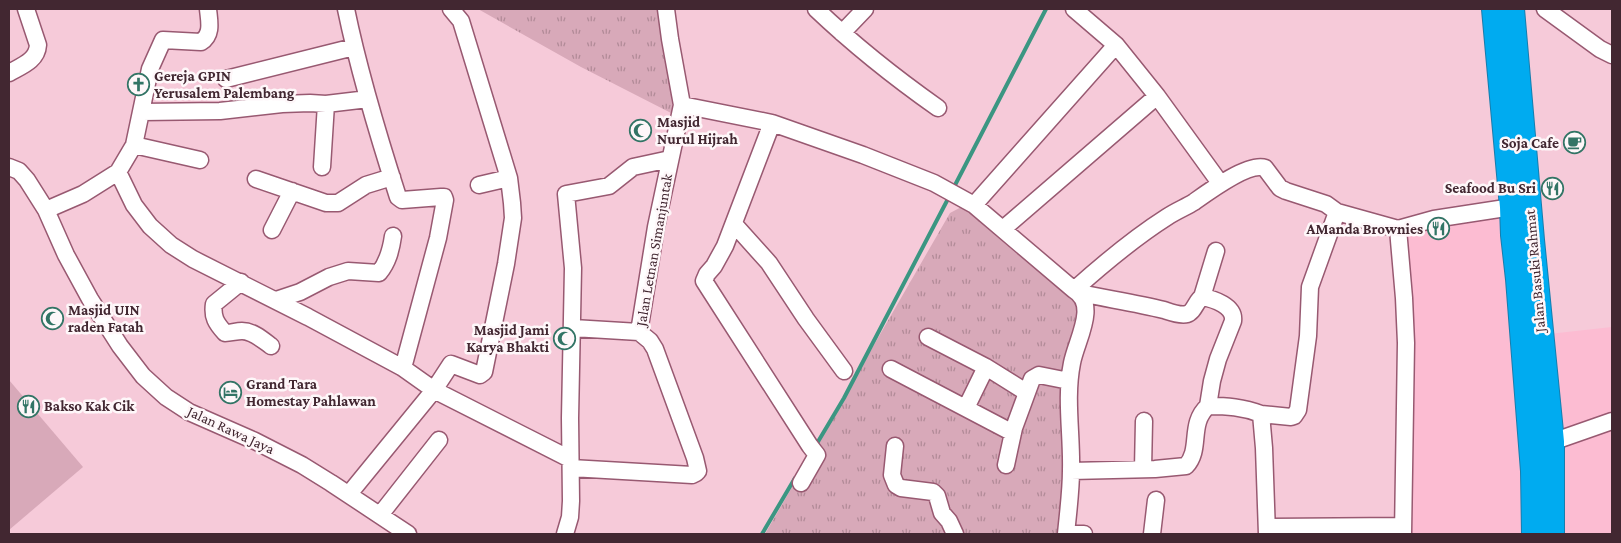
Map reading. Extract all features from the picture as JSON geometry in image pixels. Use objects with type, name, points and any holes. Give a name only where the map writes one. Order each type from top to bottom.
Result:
[{"type":"highway","name":"Jalan Basuki Rahmat","points":[[1494,9],[1533,471],[1534,534]]},
{"type":"highway","name":"Jalan Basuki Rahmat","points":[[1512,9],[1552,442],[1552,534]]},
{"type":"street","points":[[9,73],[33,59],[38,52],[38,45],[26,9]]},
{"type":"street","points":[[46,210],[83,194],[118,172],[134,145],[150,69],[163,40],[201,42],[206,39],[210,26],[208,9]]},
{"type":"street","points":[[346,9],[368,98],[398,197],[402,200],[444,197],[446,200],[438,238],[403,368]]},
{"type":"street","points":[[349,494],[434,390],[451,364],[480,375],[484,373],[506,264],[513,218],[512,202],[509,178],[461,21],[451,9]]},
{"type":"street","name":"Jalan Letnan Simanjuntak","points":[[571,464],[692,474],[696,474],[698,471],[695,458],[655,350],[650,341],[639,332],[654,237],[682,105],[666,9]]},
{"type":"street","points":[[816,9],[899,81],[938,108]]},
{"type":"street","points":[[842,33],[865,9]]},
{"type":"street","points":[[1074,9],[1116,45],[1157,96],[1220,183]]},
{"type":"street","points":[[1545,9],[1600,49],[1612,55]]},
{"type":"street","points":[[974,205],[1116,45]]},
{"type":"street","points":[[226,79],[354,47]]},
{"type":"street","points":[[1003,229],[1157,96]]},
{"type":"street","points":[[142,112],[220,111],[310,102],[326,104],[368,98]]},
{"type":"street","points":[[322,167],[326,104]]},
{"type":"street","points":[[682,105],[772,123],[863,155],[934,183],[974,205],[1077,292],[1084,300],[1086,311],[1072,362],[1069,381],[1071,471],[1066,534],[1084,534]]},
{"type":"street","points":[[772,123],[720,257],[704,281],[817,455],[801,483]]},
{"type":"street","points":[[134,145],[200,160]]},
{"type":"street","points":[[565,534],[570,517],[570,418],[573,328],[573,268],[566,194],[609,186],[633,167],[670,159]]},
{"type":"street","name":"Jalan Rawa Jaya","points":[[9,167],[19,171],[27,180],[46,210],[66,255],[90,299],[120,346],[143,376],[166,396],[189,412],[262,444],[309,470],[349,494],[408,534]]},
{"type":"street","points":[[1077,292],[1113,256],[1147,231],[1220,183],[1253,168],[1265,168],[1280,188],[1286,192],[1326,204],[1337,212],[1398,229],[1434,219],[1512,207]]},
{"type":"street","points":[[118,172],[134,205],[150,226],[161,237],[193,259],[276,300],[403,368],[434,390],[571,464]]},
{"type":"street","points":[[256,180],[326,203],[338,203],[366,185],[392,177]]},
{"type":"street","points":[[479,185],[509,178]]},
{"type":"street","points":[[272,230],[292,191]]},
{"type":"street","points":[[1208,406],[1246,408],[1261,414],[1290,417],[1294,416],[1298,410],[1308,336],[1310,287],[1337,212]]},
{"type":"street","points":[[734,224],[769,263],[806,319],[844,371]]},
{"type":"street","points":[[1261,414],[1267,530],[1403,530],[1406,343],[1398,229]]},
{"type":"street","points":[[276,300],[300,292],[329,277],[348,271],[379,273],[386,265],[392,248],[393,236]]},
{"type":"street","points":[[1077,292],[1187,314],[1202,297],[1216,251]]},
{"type":"street","points":[[241,282],[214,304],[215,322],[225,333],[250,332],[271,346]]},
{"type":"street","points":[[1071,471],[1186,466],[1191,460],[1198,419],[1208,406],[1212,381],[1234,316],[1227,307],[1202,297]]},
{"type":"street","points":[[573,328],[639,332]]},
{"type":"street","points":[[928,336],[1026,392]]},
{"type":"street","points":[[966,408],[986,368]]},
{"type":"street","points":[[891,369],[1013,433]]},
{"type":"street","points":[[1006,466],[1013,433],[1032,378],[1044,376],[1069,381]]},
{"type":"street","points":[[1143,469],[1144,421]]},
{"type":"street","points":[[1552,442],[1612,421]]},
{"type":"street","points":[[380,515],[439,440]]},
{"type":"street","points":[[895,446],[892,476],[896,485],[901,488],[933,492],[937,496],[942,513],[956,534]]},
{"type":"street","points":[[1152,534],[1156,500]]},
{"type":"shaded area","points":[[1501,214],[1527,534],[1409,534],[1406,230]]},
{"type":"shaded area","points":[[1612,327],[1612,534],[1557,534],[1549,334]]},
{"type":"green space","points":[[478,9],[663,9],[673,114],[581,67]]},
{"type":"green space","points":[[969,203],[1085,303],[1061,534],[765,534],[950,213]]},
{"type":"green space","points":[[9,380],[83,467],[9,530]]},
{"type":"waterway","points":[[953,189],[1046,9]]},
{"type":"waterway","points":[[816,445],[844,398],[950,195]]},
{"type":"waterway","points":[[762,534],[795,478]]},
{"type":"place","name":"Gereja GPIN Yerusalem Palembang","points":[[138,85]]},
{"type":"place","name":"Masjid Nurul Hijrah","points":[[641,131]]},
{"type":"place","name":"Soja Cafe","points":[[1575,143]]},
{"type":"place","name":"Seafood Bu Sri","points":[[1552,188]]},
{"type":"place","name":"AManda Brownies","points":[[1439,229]]},
{"type":"place","name":"Masjid UIN raden Fatah","points":[[52,319]]},
{"type":"place","name":"Masjid Jami Karya Bhakti","points":[[565,339]]},
{"type":"place","name":"Grand Tara Homestay Pahlawan","points":[[230,393]]},
{"type":"place","name":"Bakso Kak Cik","points":[[28,406]]}]
